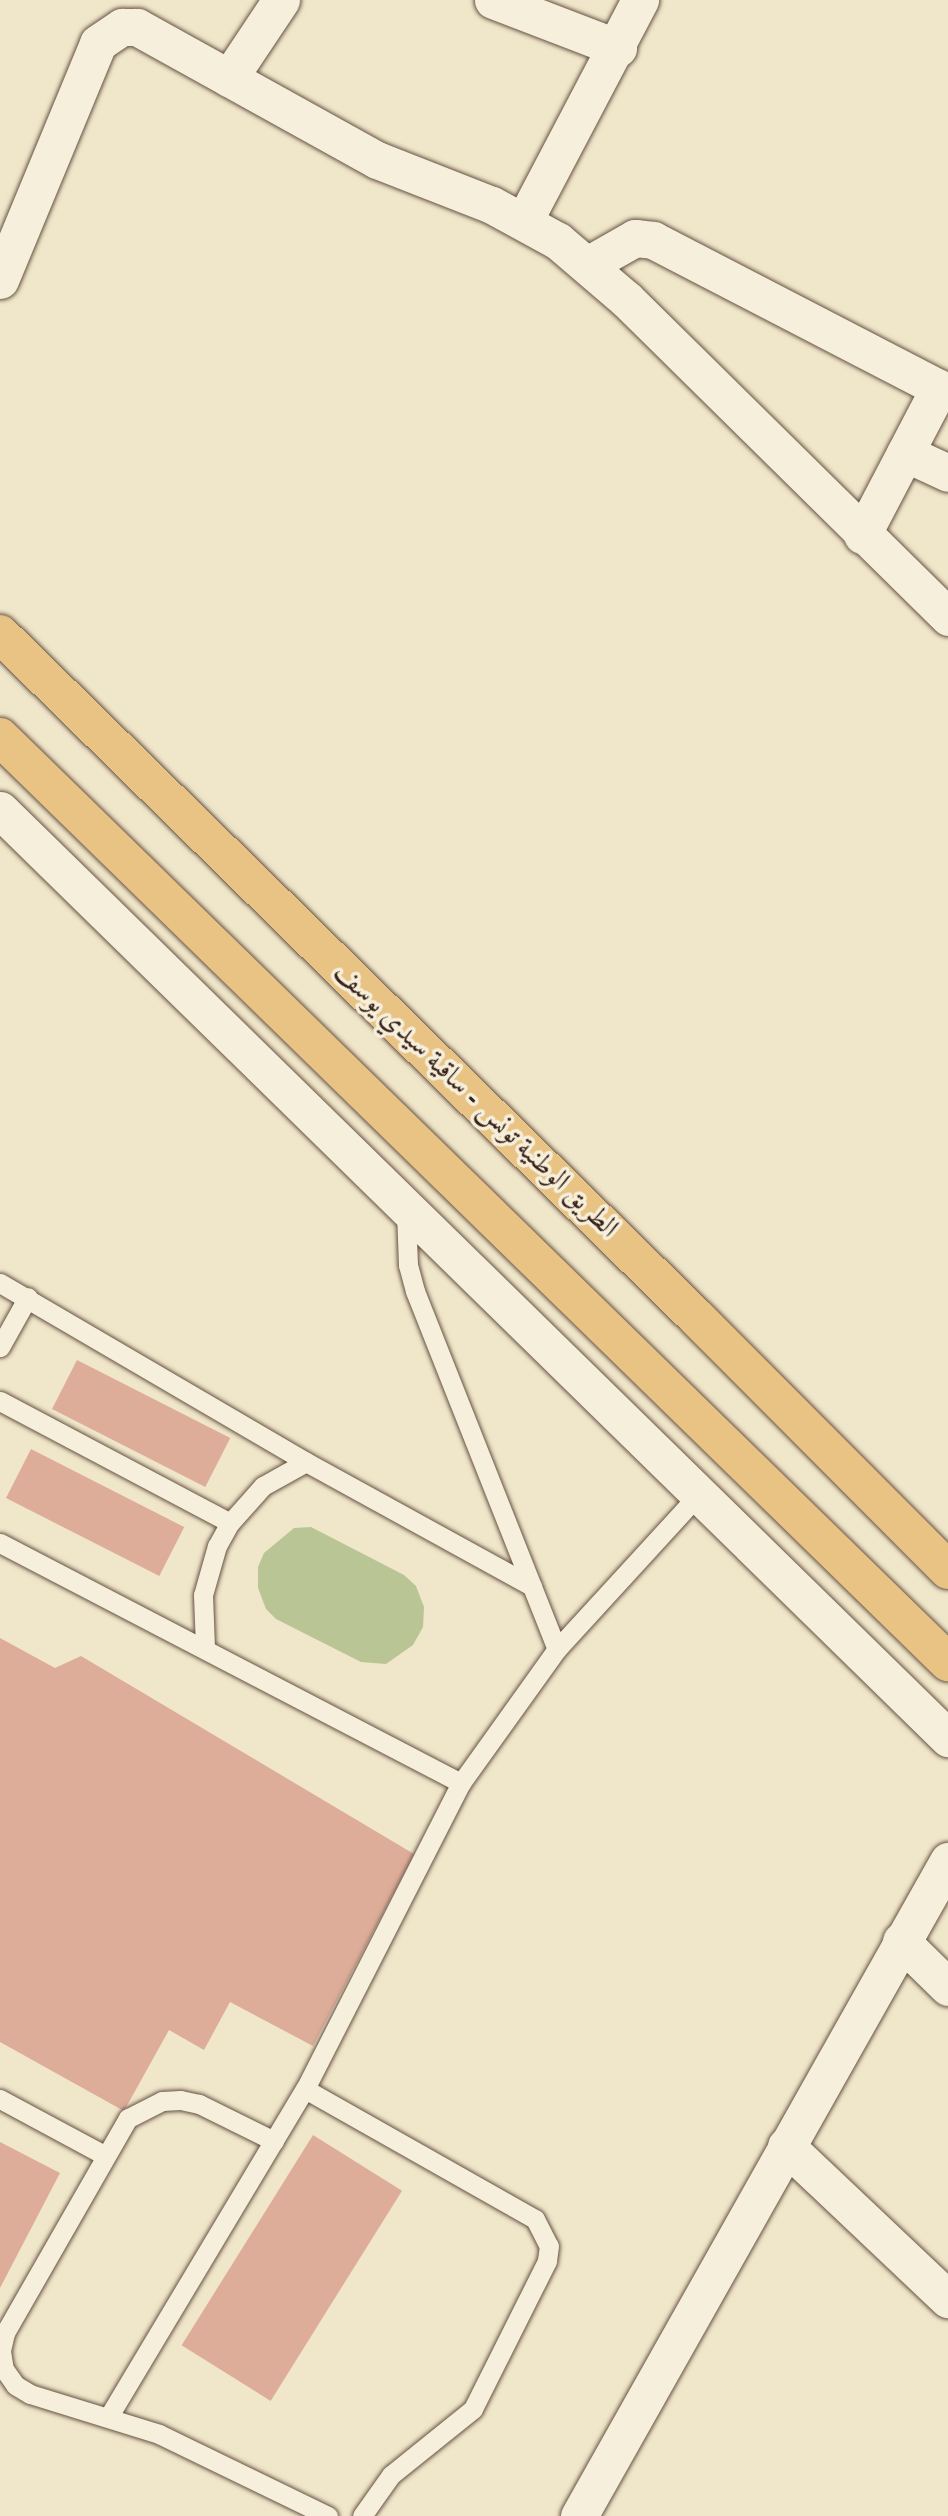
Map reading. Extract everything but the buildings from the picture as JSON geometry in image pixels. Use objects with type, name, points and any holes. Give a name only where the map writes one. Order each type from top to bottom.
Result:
[{"type":"highway","name":"الطريق الوطنية تونس - ساقية سيدي يوسف","points":[[0,634],[696,1317],[948,1570]]},
{"type":"highway","points":[[0,737],[948,1662]]},
{"type":"street","points":[[229,78],[281,0]]},
{"type":"street","points":[[493,0],[618,48]]},
{"type":"street","points":[[524,221],[618,48],[640,0]]},
{"type":"street","points":[[0,280],[98,43],[108,33],[137,27],[377,160],[524,221],[589,264],[948,617]]},
{"type":"street","points":[[589,264],[635,238],[653,240],[943,380],[862,535]]},
{"type":"street","points":[[905,453],[948,472]]},
{"type":"street","points":[[0,810],[406,1211],[700,1493],[948,1738]]},
{"type":"street","points":[[579,2516],[948,1861]]},
{"type":"street","points":[[901,1941],[948,1987]]},
{"type":"street","points":[[786,2146],[948,2299]]},
{"type":"lane","points":[[406,1211],[408,1265],[415,1290],[557,1649]]},
{"type":"lane","points":[[0,1283],[306,1462],[532,1586]]},
{"type":"lane","points":[[0,1347],[28,1297]]},
{"type":"lane","points":[[0,1401],[230,1523]]},
{"type":"lane","points":[[205,1647],[202,1621],[208,1570],[230,1523],[263,1486],[306,1462]]},
{"type":"lane","points":[[109,2416],[304,2089],[461,1783],[557,1649],[700,1493]]},
{"type":"lane","points":[[0,1543],[205,1647],[461,1783]]},
{"type":"lane","points":[[304,2089],[535,2219],[549,2246],[547,2261],[473,2409],[391,2474],[362,2516]]},
{"type":"lane","points":[[0,2099],[104,2155]]},
{"type":"lane","points":[[274,2141],[199,2104],[162,2101],[128,2118],[104,2155],[5,2333],[1,2351],[4,2369],[15,2385],[30,2394],[109,2416],[207,2454],[328,2516]]},
{"type":"green space","points":[[311,1527],[404,1575],[416,1586],[424,1607],[423,1627],[413,1645],[386,1664],[361,1662],[276,1619],[266,1609],[258,1588],[258,1567],[264,1553],[294,1528]]}]
